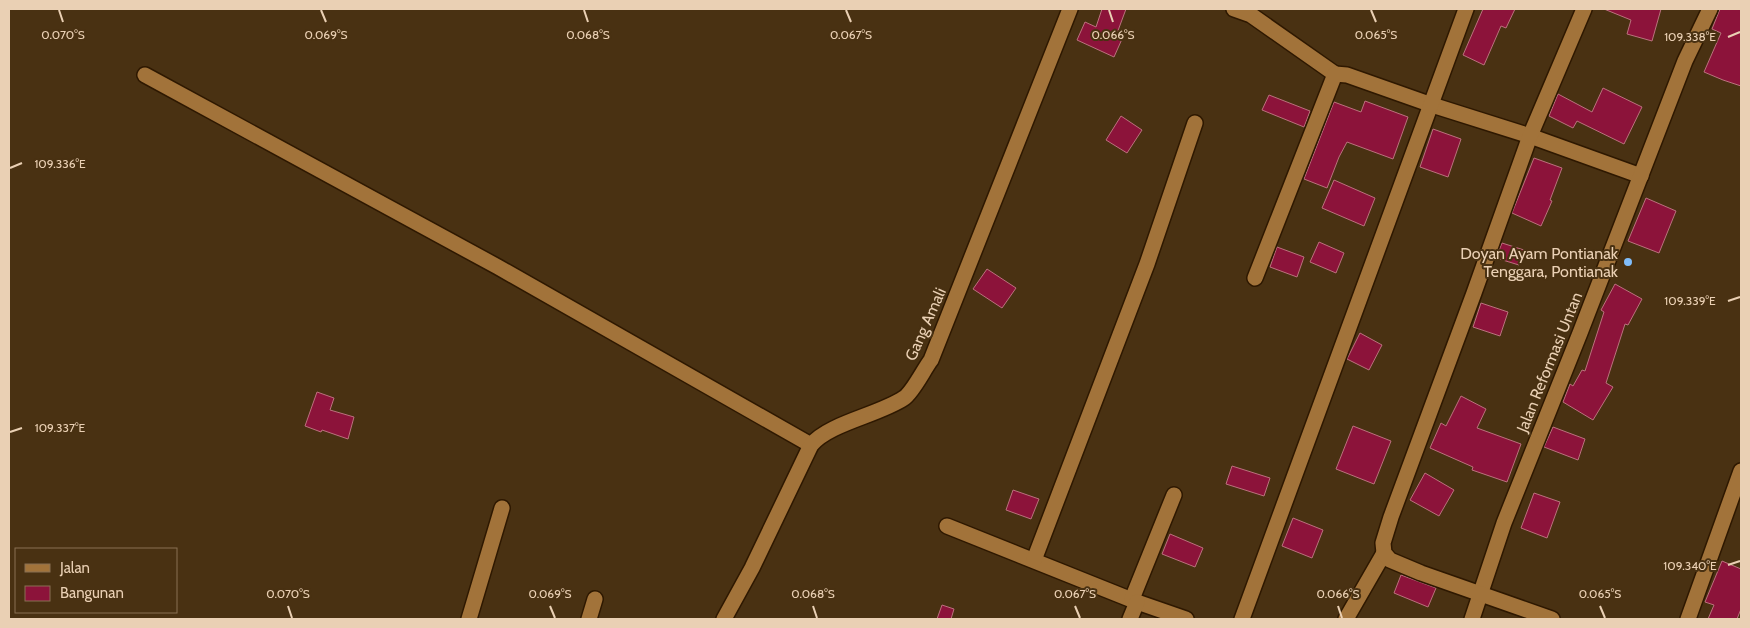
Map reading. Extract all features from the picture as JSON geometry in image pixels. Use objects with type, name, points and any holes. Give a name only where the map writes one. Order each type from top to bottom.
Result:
[{"type":"street","name":"Gang Amali","points":[[811,445],[818,437],[876,413],[906,397],[931,360],[1070,9]]},
{"type":"street","points":[[1234,9],[1251,14],[1335,74],[1347,75],[1432,105],[1530,136],[1641,176]]},
{"type":"street","points":[[1242,619],[1466,9]]},
{"type":"street","points":[[1552,619],[1390,560],[1384,553],[1383,544],[1391,517],[1530,136],[1584,9]]},
{"type":"street","name":"Jalan Reformasi Untan","points":[[1472,619],[1504,523],[1685,61],[1710,9]]},
{"type":"street","points":[[1255,278],[1335,74]]},
{"type":"street","points":[[145,75],[498,268],[811,445],[752,568],[724,619]]},
{"type":"street","points":[[1034,560],[1140,282],[1195,123]]},
{"type":"street","points":[[1688,619],[1741,471]]},
{"type":"street","points":[[1130,619],[1135,600],[1174,495]]},
{"type":"street","points":[[469,619],[502,508]]},
{"type":"street","points":[[947,526],[1186,619]]},
{"type":"street","points":[[1346,619],[1384,553]]},
{"type":"street","points":[[589,619],[595,599]]},
{"type":"building","points":[[1102,9],[1126,9],[1116,36],[1122,39],[1114,57],[1077,40],[1085,22],[1096,27]]},
{"type":"building","points":[[1483,9],[1515,9],[1506,28],[1501,26],[1484,65],[1463,55]]},
{"type":"building","points":[[1604,9],[1661,9],[1652,41],[1627,34],[1631,20]]},
{"type":"building","points":[[1720,9],[1741,9],[1741,86],[1704,72],[1721,33],[1712,29]]},
{"type":"building","points":[[1603,88],[1642,107],[1624,144],[1577,121],[1573,128],[1549,116],[1558,94],[1592,112]]},
{"type":"building","points":[[1269,95],[1310,111],[1304,127],[1262,110]]},
{"type":"building","points":[[1365,101],[1408,117],[1393,159],[1347,142],[1327,188],[1304,179],[1334,102],[1361,112]]},
{"type":"building","points":[[1121,116],[1142,130],[1127,153],[1106,140]]},
{"type":"building","points":[[1433,129],[1461,139],[1448,177],[1420,167]]},
{"type":"building","points":[[1534,158],[1562,168],[1550,200],[1552,201],[1541,226],[1512,213]]},
{"type":"building","points":[[1334,180],[1375,198],[1364,226],[1322,208]]},
{"type":"building","points":[[1646,198],[1676,211],[1659,253],[1628,241]]},
{"type":"building","points":[[1319,242],[1344,253],[1336,273],[1310,262]]},
{"type":"building","points":[[1502,243],[1524,250],[1519,265],[1496,258]]},
{"type":"building","points":[[1277,247],[1304,257],[1297,277],[1270,267]]},
{"type":"building","points":[[987,269],[1016,288],[1002,308],[973,289]]},
{"type":"building","points":[[1615,284],[1642,299],[1628,325],[1625,324],[1606,383],[1613,387],[1593,420],[1563,402],[1570,384],[1573,386],[1582,370],[1585,371],[1604,312],[1601,310]]},
{"type":"building","points":[[1481,303],[1508,312],[1500,336],[1473,327]]},
{"type":"building","points":[[1360,333],[1382,345],[1369,370],[1347,359]]},
{"type":"building","points":[[317,392],[334,398],[330,410],[354,417],[348,439],[305,426]]},
{"type":"building","points":[[1461,396],[1486,409],[1477,428],[1521,444],[1507,482],[1472,470],[1473,467],[1430,448],[1441,423],[1446,426]]},
{"type":"building","points":[[1353,426],[1391,441],[1374,484],[1336,469]]},
{"type":"building","points":[[1553,427],[1585,439],[1578,460],[1544,447]]},
{"type":"building","points":[[1232,466],[1270,478],[1264,496],[1226,484]]},
{"type":"building","points":[[1425,473],[1454,490],[1439,516],[1410,500]]},
{"type":"building","points":[[1013,490],[1039,499],[1031,519],[1006,510]]},
{"type":"building","points":[[1534,493],[1560,502],[1547,538],[1521,528]]},
{"type":"building","points":[[1293,518],[1323,530],[1312,558],[1282,546]]},
{"type":"building","points":[[1170,534],[1203,548],[1195,567],[1162,554]]},
{"type":"building","points":[[1722,561],[1741,569],[1741,609],[1737,619],[1708,619],[1714,605],[1705,602]]},
{"type":"building","points":[[1401,575],[1436,588],[1428,607],[1394,593]]},
{"type":"building","points":[[942,605],[954,609],[951,619],[937,619]]},
{"type":"place","name":"Doyan Ayam Pontianak Tenggara, Pontianak","points":[[1628,262]]}]
